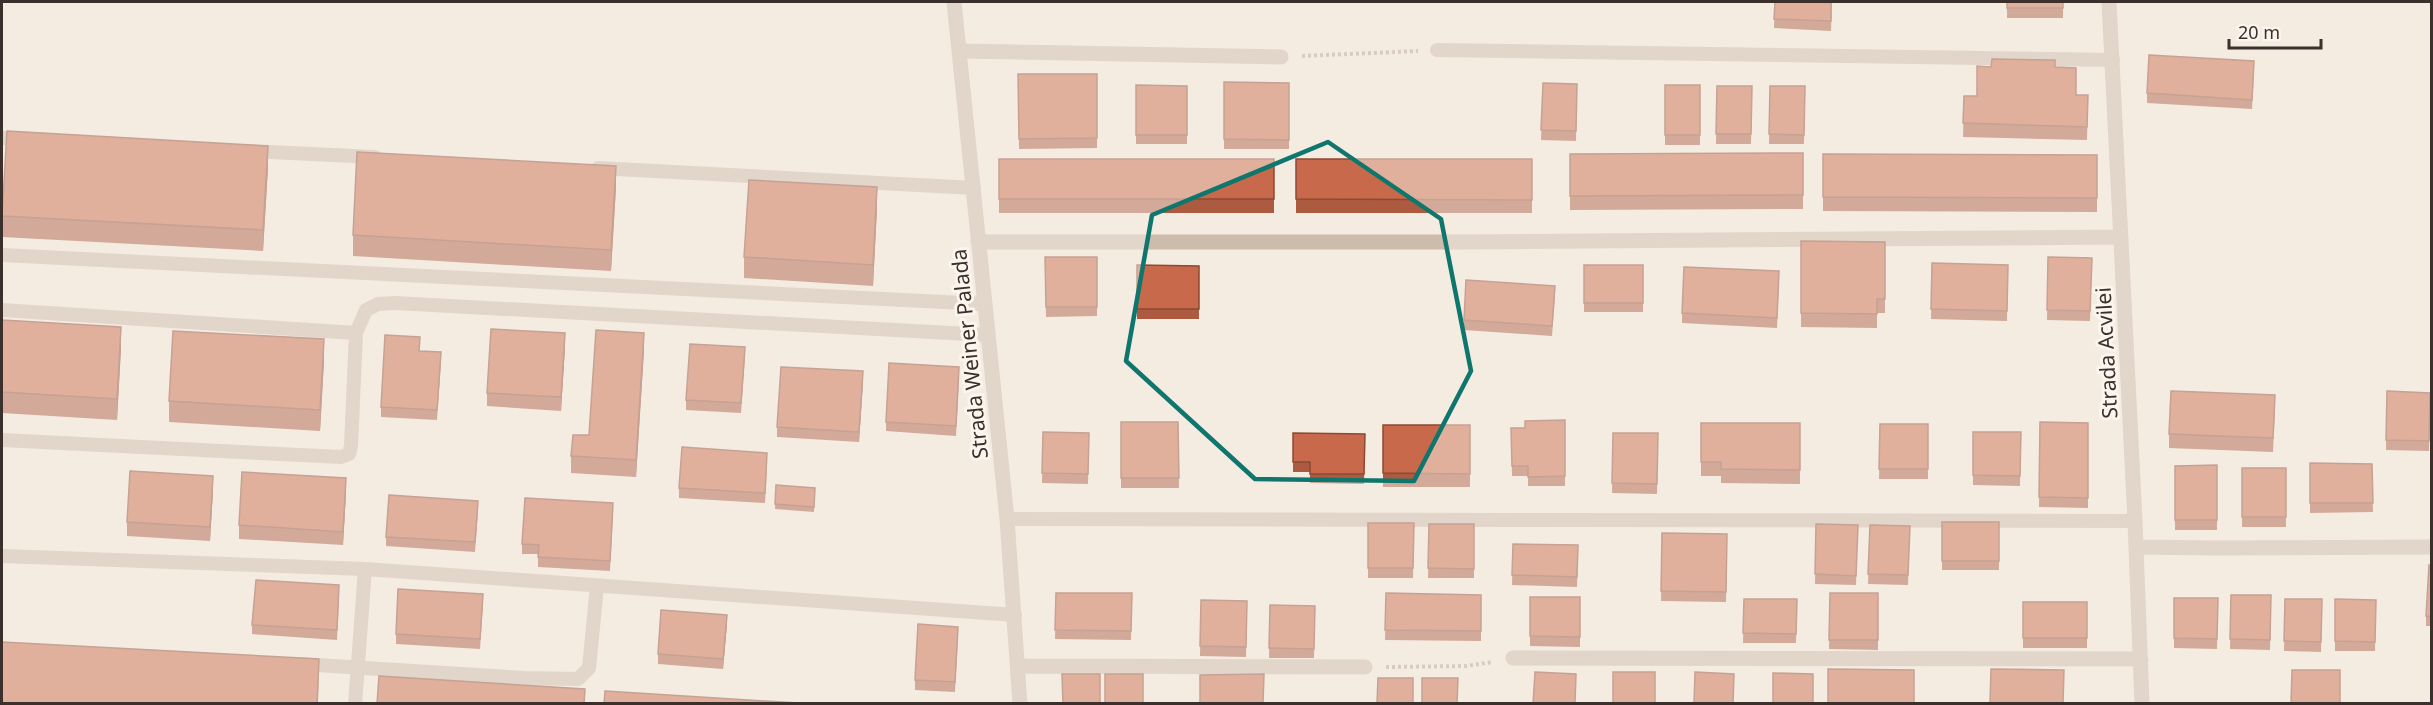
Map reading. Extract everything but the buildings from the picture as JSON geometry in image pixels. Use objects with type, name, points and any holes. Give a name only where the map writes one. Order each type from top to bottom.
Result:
[{"type":"street","name":"Strada Weiner Palada","points":[[954,2],[1007,519],[1020,704]]},
{"type":"street","name":"Strada Acvilei","points":[[2109,2],[2142,704]]},
{"type":"street","points":[[959,51],[1281,57]]},
{"type":"street","points":[[978,242],[1475,242],[2121,237]]},
{"type":"street","points":[[2136,547],[2214,549],[2432,547]]},
{"type":"street","points":[[1513,658],[2141,659]]},
{"type":"street","points":[[1018,666],[1365,668]]},
{"type":"lane","points":[[1437,50],[2113,60]]},
{"type":"lane","points":[[2,138],[37,140]]},
{"type":"lane","points":[[239,150],[393,158]]},
{"type":"lane","points":[[582,168],[974,188]]},
{"type":"lane","points":[[2,255],[984,304]]},
{"type":"lane","points":[[2,440],[341,457],[349,454],[351,446],[356,333],[366,310],[378,304],[395,303],[987,335]]},
{"type":"lane","points":[[2,310],[356,333]]},
{"type":"lane","points":[[1007,519],[2135,521]]},
{"type":"lane","points":[[2,556],[365,569],[1015,615]]},
{"type":"lane","points":[[356,704],[365,569]]},
{"type":"lane","points":[[287,663],[524,678],[578,679],[589,668],[597,586]]},
{"type":"path","points":[[1281,57],[1437,50]]},
{"type":"path","points":[[1365,668],[1466,666],[1513,658]]},
{"type":"highlighted area","points":[[1328,142],[1441,219],[1471,371],[1414,481],[1255,479],[1126,361],[1152,215]]}]
